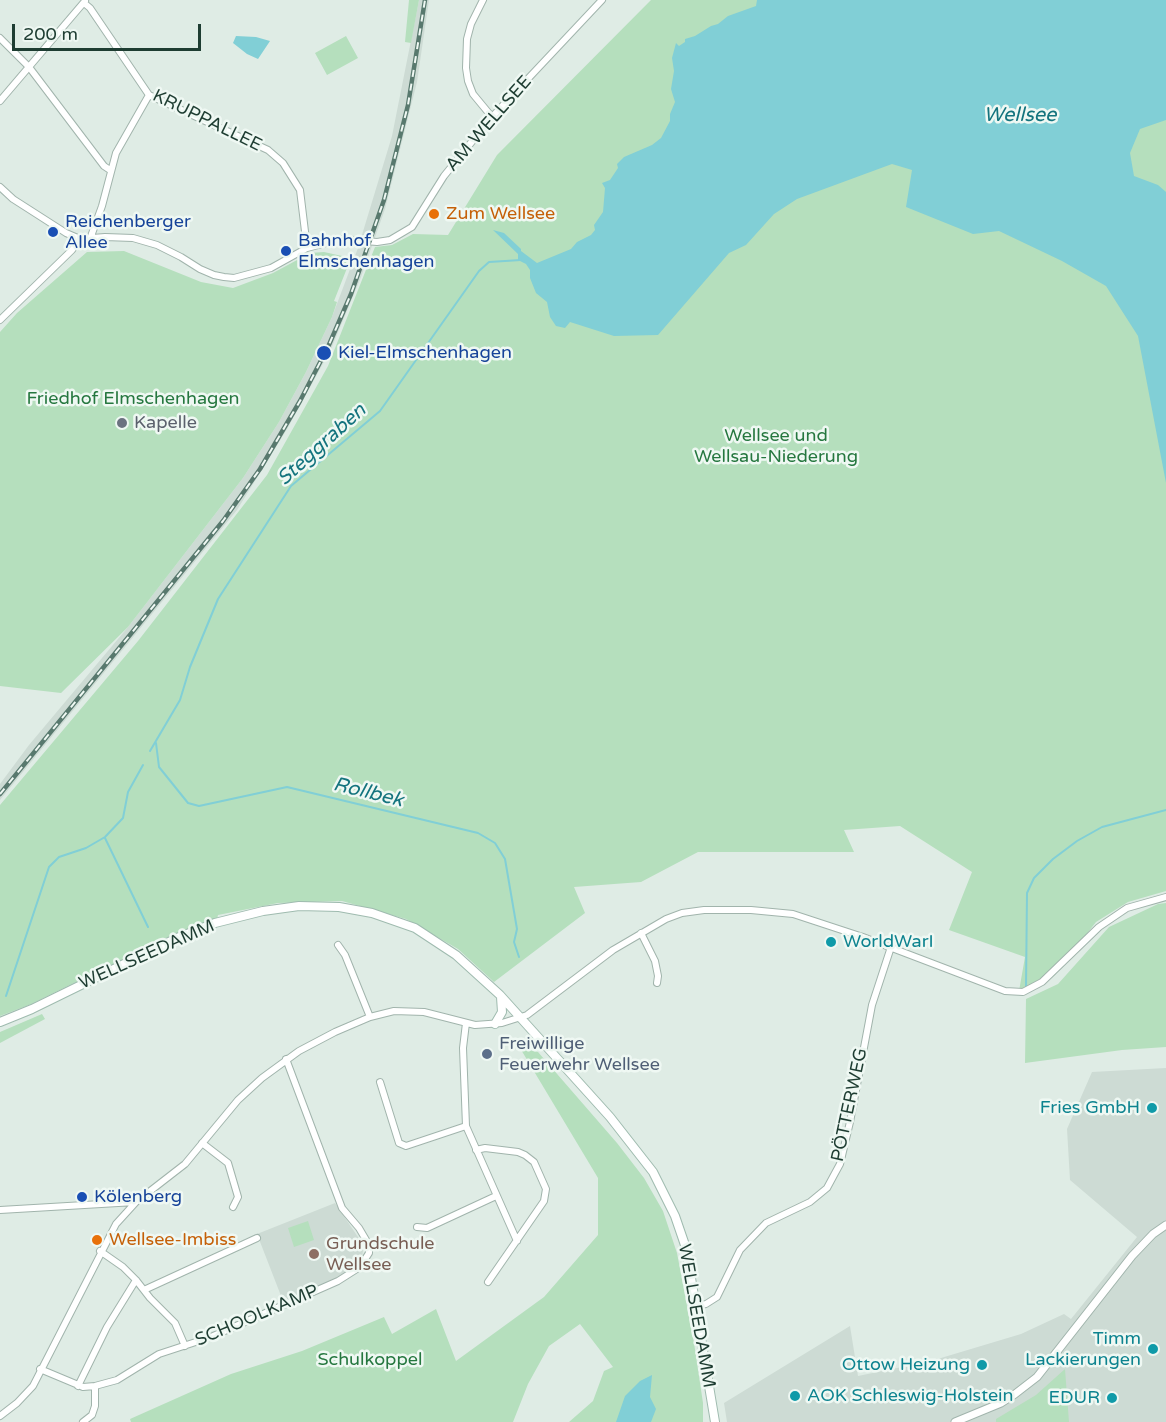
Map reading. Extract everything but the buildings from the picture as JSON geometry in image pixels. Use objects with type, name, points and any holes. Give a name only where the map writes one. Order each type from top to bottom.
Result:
[{"type":"main road","name":"WELLSEEDAMM","points":[[0,1022],[205,927],[254,913],[299,906],[321,906],[356,910],[403,923],[448,949],[500,995],[610,1117],[653,1172],[675,1216],[686,1248],[715,1422]]},
{"type":"main road","points":[[495,1024],[502,1012],[503,1005],[500,995]]},
{"type":"street","name":"KRUPPALLEE","points":[[76,0],[84,2],[90,8],[148,95],[268,150],[283,163],[300,190],[307,248]]},
{"type":"street","points":[[483,0],[466,39],[466,68],[473,94],[492,117]]},
{"type":"street","name":"AM WELLSEE","points":[[307,248],[342,239],[377,242],[390,240],[412,227],[444,176],[492,117],[602,0]]},
{"type":"street","points":[[0,101],[84,2]]},
{"type":"street","points":[[0,38],[29,67],[104,166],[110,170]]},
{"type":"street","points":[[90,239],[102,206],[116,153],[148,95]]},
{"type":"street","points":[[0,187],[13,199],[66,233],[80,239],[133,238],[157,245],[214,276],[234,278],[271,268],[307,248]]},
{"type":"street","points":[[0,320],[72,250],[80,239]]},
{"type":"street","points":[[0,1416],[33,1386],[100,1251],[116,1224],[136,1202],[185,1164],[238,1100],[286,1059],[335,1032],[370,1017],[394,1011],[408,1010],[466,1023],[495,1024],[527,1015],[613,950],[641,933],[682,913],[704,910],[778,911],[807,917],[1005,992],[1014,993],[1030,989],[1042,982],[1099,927],[1127,908],[1166,897]]},
{"type":"street","points":[[641,933],[655,962],[657,983]]},
{"type":"street","points":[[338,945],[345,955],[370,1017]]},
{"type":"street","name":"PÖTTERWEG","points":[[695,1306],[706,1304],[717,1297],[740,1250],[766,1223],[810,1202],[827,1188],[840,1164],[872,1005],[891,947]]},
{"type":"street","points":[[466,1023],[463,1048],[466,1126],[517,1241]]},
{"type":"street","name":"SCHOOLKAMP","points":[[40,1369],[78,1386],[95,1386],[117,1380],[159,1354],[211,1337],[351,1275],[360,1267],[369,1252],[369,1245],[359,1228],[342,1208],[286,1059]]},
{"type":"street","points":[[380,1082],[399,1143],[406,1146],[466,1126]]},
{"type":"street","points":[[202,1143],[228,1163],[238,1197],[233,1207]]},
{"type":"street","points":[[476,1150],[485,1148],[525,1155],[534,1162],[545,1183],[544,1201],[488,1282]]},
{"type":"street","points":[[417,1227],[427,1228],[496,1196]]},
{"type":"street","points":[[0,1210],[136,1202]]},
{"type":"street","points":[[956,1422],[1001,1403],[1036,1377],[1132,1256],[1153,1234],[1166,1225]]},
{"type":"street","points":[[144,1290],[257,1238]]},
{"type":"street","points":[[100,1251],[123,1267],[175,1323],[185,1346]]},
{"type":"street","points":[[78,1386],[102,1335],[136,1280]]},
{"type":"street","points":[[83,1422],[92,1415],[95,1406],[95,1386]]},
{"type":"shaded area","points":[[419,0],[429,0],[417,82],[385,209],[361,277],[331,349],[287,429],[237,510],[0,800],[0,784],[29,745],[128,627],[243,478],[279,422],[306,372],[332,317],[358,248],[392,136]]},
{"type":"shaded area","points":[[1166,1068],[1166,1422],[727,1422],[724,1403],[850,1326],[858,1376],[931,1361],[1021,1334],[1064,1314],[1071,1319],[1137,1237],[1070,1180],[1067,1129],[1092,1072]]},
{"type":"shaded area","name":"Grundschule Wellsee","points":[[335,1203],[360,1240],[362,1257],[353,1269],[337,1278],[283,1301],[257,1234]]},
{"type":"green space","points":[[409,0],[419,0],[411,43],[405,42]]},
{"type":"green space","name":"Wellsee und Wellsau-Niederung","points":[[651,0],[1166,0],[1166,891],[1128,902],[1096,922],[1054,976],[1019,991],[1025,957],[949,930],[972,872],[900,826],[844,830],[854,852],[698,852],[641,882],[574,887],[585,913],[494,982],[458,949],[406,919],[342,901],[278,903],[218,915],[217,919],[180,935],[177,933],[29,1005],[0,1016],[0,805],[138,641],[267,475],[328,366],[375,247],[392,245],[413,234],[448,235],[497,155]]},
{"type":"green space","points":[[346,36],[358,58],[327,75],[315,53]]},
{"type":"green space","name":"Friedhof Elmschenhagen","points":[[124,251],[201,282],[233,288],[273,273],[310,253],[324,252],[351,258],[334,301],[337,302],[332,317],[279,422],[243,478],[128,627],[61,693],[0,686],[0,332],[17,313],[87,252]]},
{"type":"green space","points":[[1166,903],[1166,1047],[1122,1050],[1025,1063],[1026,999],[1058,984],[1109,927],[1158,904]]},
{"type":"green space","points":[[42,1014],[45,1019],[0,1043],[0,1032]]},
{"type":"green space","name":"Schulkoppel","points":[[520,1048],[538,1052],[617,1143],[644,1178],[663,1211],[677,1253],[694,1343],[703,1403],[703,1422],[569,1422],[593,1401],[604,1371],[613,1367],[580,1324],[549,1346],[528,1384],[513,1422],[131,1422],[130,1419],[231,1374],[302,1351],[384,1317],[392,1334],[436,1309],[456,1361],[544,1297],[598,1235],[598,1178]]},
{"type":"green space","points":[[308,1221],[314,1240],[294,1247],[288,1228]]},
{"type":"green space","points":[[1065,1369],[1069,1422],[996,1422],[996,1419],[1036,1395]]},
{"type":"water","name":"Wellsee","points":[[757,0],[1166,0],[1166,120],[1140,129],[1130,153],[1134,176],[1158,185],[1166,192],[1166,483],[1138,336],[1106,286],[1062,261],[999,231],[973,234],[906,207],[912,170],[892,164],[797,199],[774,214],[746,245],[729,253],[658,335],[614,336],[570,322],[565,328],[556,326],[550,317],[547,302],[536,293],[530,278],[530,270],[526,264],[518,260],[518,254],[493,230],[504,233],[521,251],[537,263],[571,249],[577,242],[591,235],[595,230],[594,225],[603,212],[605,188],[602,183],[610,180],[618,168],[617,164],[624,157],[652,145],[661,138],[670,121],[675,102],[671,89],[674,71],[672,58],[676,43],[679,46],[685,42],[685,39],[718,24],[728,16],[756,6]]},
{"type":"water","points":[[236,36],[256,37],[270,41],[258,59],[233,43]]},
{"type":"water","points":[[652,1375],[650,1397],[656,1409],[651,1422],[616,1422],[625,1396],[640,1381]]},
{"type":"waterway","name":"Steggraben","points":[[150,751],[180,700],[190,667],[218,599],[291,486],[380,411],[479,271],[489,262],[521,260]]},
{"type":"waterway","name":"Rollbek","points":[[156,743],[159,767],[188,803],[199,806],[287,787],[478,833],[495,843],[505,859],[517,929],[514,942],[519,957]]},
{"type":"waterway","name":"Steggraben","points":[[6,996],[49,867],[59,857],[86,848],[105,837],[123,818],[128,792],[143,765]]},
{"type":"waterway","points":[[1026,987],[1027,893],[1034,878],[1053,859],[1077,841],[1102,827],[1166,810]]},
{"type":"waterway","points":[[105,838],[148,927]]},
{"type":"railway","points":[[0,794],[223,521],[260,469],[300,401],[328,347],[351,294],[384,200],[408,105],[425,0]]},
{"type":"place","name":"Zum Wellsee","points":[[434,214]]},
{"type":"place","name":"Reichenberger Allee","points":[[53,232]]},
{"type":"place","name":"Bahnhof Elmschenhagen","points":[[286,251]]},
{"type":"place","name":"Kiel-Elmschenhagen","points":[[324,353]]},
{"type":"place","name":"Kapelle","points":[[122,423]]},
{"type":"place","name":"WorldWarI","points":[[831,942]]},
{"type":"place","name":"Freiwillige Feuerwehr Wellsee","points":[[487,1054]]},
{"type":"place","name":"Fries GmbH","points":[[1152,1108]]},
{"type":"place","name":"Kölenberg","points":[[82,1197]]},
{"type":"place","name":"Wellsee-Imbiss","points":[[97,1240]]},
{"type":"place","name":"Grundschule Wellsee","points":[[314,1254]]},
{"type":"place","name":"Timm Lackierungen","points":[[1153,1349]]},
{"type":"place","name":"Ottow Heizung","points":[[982,1365]]},
{"type":"place","name":"AOK Schleswig-Holstein","points":[[795,1396]]},
{"type":"place","name":"EDUR","points":[[1112,1398]]}]
